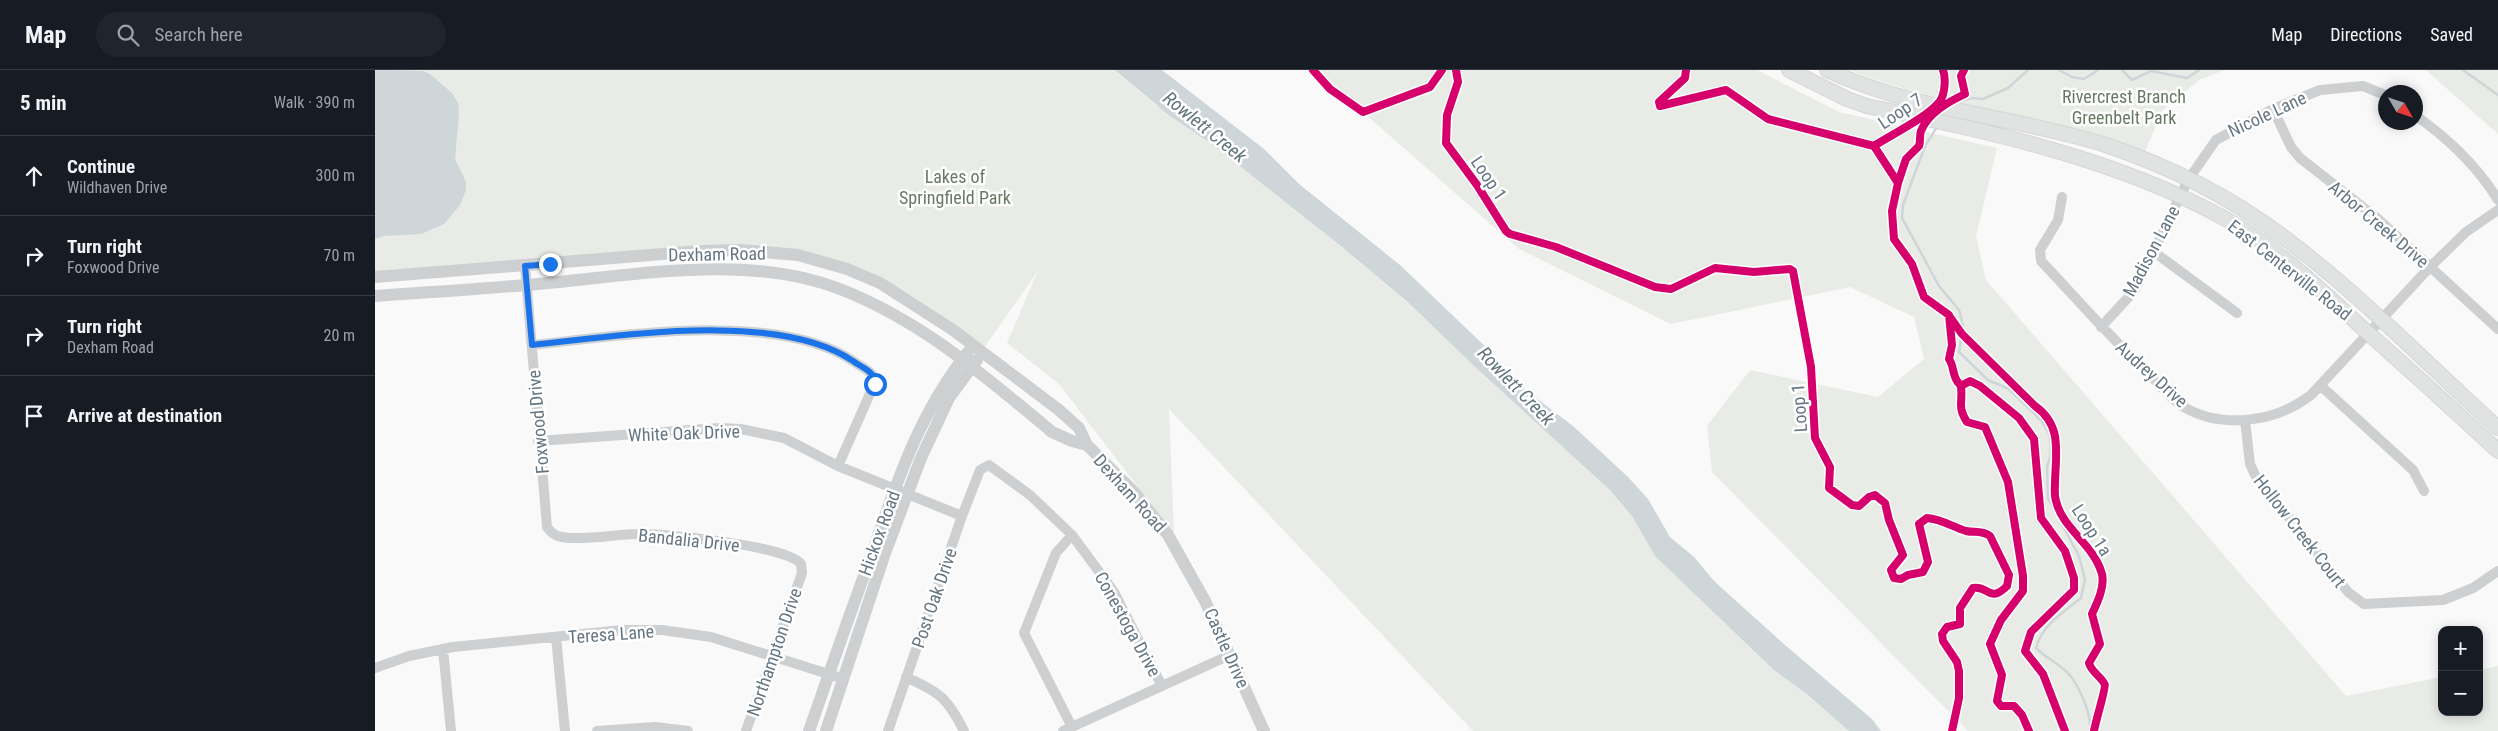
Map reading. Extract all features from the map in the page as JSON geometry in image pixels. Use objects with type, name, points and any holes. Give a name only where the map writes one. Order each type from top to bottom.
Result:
[{"type":"main road","name":"East Centerville Road","points":[[1789,70],[1847,99],[2094,161],[2180,196],[2224,218],[2252,236],[2310,280],[2498,451]]},
{"type":"main road","name":"East Centerville Road","points":[[1827,70],[1894,95],[2106,146],[2188,180],[2229,201],[2283,236],[2379,319],[2498,428]]},
{"type":"street","name":"Nicole Lane","points":[[2180,196],[2188,180],[2215,140],[2273,109],[2320,90],[2363,86],[2378,92]]},
{"type":"street","name":"Arbor Creek Drive","points":[[2273,109],[2291,147],[2300,158],[2378,219],[2498,328]]},
{"type":"street","points":[[2423,122],[2455,149],[2488,183],[2498,200]]},
{"type":"street","name":"Madison Lane","points":[[2101,327],[2135,290],[2155,252],[2180,196]]},
{"type":"street","name":"Audrey Drive","points":[[2062,197],[2058,220],[2040,250],[2040,257],[2101,327],[2181,405],[2205,416],[2245,420],[2291,409],[2321,386],[2367,332],[2429,267],[2466,232],[2498,210]]},
{"type":"street","name":"Dexham Road","points":[[375,277],[700,251],[739,250],[798,256],[847,270],[880,283],[923,309],[1059,410],[1079,428],[1087,445],[1153,513],[1188,567]]},
{"type":"street","points":[[2155,252],[2237,313]]},
{"type":"street","name":"Foxwood Drive","points":[[525,266],[538,441],[547,527],[554,535],[564,538]]},
{"type":"street","name":"Dexham Road","points":[[375,296],[706,270],[767,272],[814,281],[865,300],[938,340],[968,362],[1052,432],[1087,445]]},
{"type":"street","points":[[532,345],[697,331],[748,332],[797,339],[839,353],[869,371],[876,380],[838,466]]},
{"type":"street","name":"Hickox Road","points":[[809,731],[895,488],[919,428],[933,401],[978,350]]},
{"type":"street","name":"Hickox Road","points":[[826,731],[907,493],[933,429],[968,362]]},
{"type":"street","points":[[2321,386],[2413,470],[2424,491]]},
{"type":"street","name":"Hollow Creek Court","points":[[2245,420],[2250,464],[2263,487],[2348,592],[2365,604],[2443,600],[2473,588],[2498,570]]},
{"type":"street","name":"White Oak Drive","points":[[538,441],[721,428],[741,429],[784,438],[838,466],[962,516]]},
{"type":"street","name":"Conestoga Drive","points":[[984,467],[989,465],[1002,473],[1030,495],[1073,535],[1114,592],[1162,686]]},
{"type":"street","name":"Post Oak Drive","points":[[888,731],[962,516],[978,474],[984,467]]},
{"type":"street","name":"Bandalia Drive","points":[[564,538],[640,534],[705,539],[757,547],[793,558],[801,564],[802,572]]},
{"type":"street","points":[[1073,535],[1056,553],[1024,633],[1068,729],[1230,655]]},
{"type":"street","name":"Castle Drive","points":[[1188,567],[1264,731]]},
{"type":"street","name":"Northampton Drive","points":[[746,731],[802,572]]},
{"type":"street","name":"Teresa Lane","points":[[375,668],[409,656],[443,649],[622,630],[662,630],[711,636],[844,679]]},
{"type":"street","points":[[556,637],[565,731]]},
{"type":"street","points":[[443,649],[451,731]]},
{"type":"street","points":[[906,677],[935,690],[945,699],[964,731]]},
{"type":"street","points":[[597,731],[655,727],[688,731]]},
{"type":"green space","name":"Lakes of Springfield Park","points":[[375,70],[1115,70],[1157,106],[1161,101],[1398,280],[1567,439],[1868,731],[1473,731],[1169,409],[1174,534],[1059,384],[1007,343],[1038,271],[984,348],[910,296],[770,249],[375,273]]},
{"type":"green space","points":[[1315,70],[1757,70],[1839,112],[1997,148],[1976,236],[1986,280],[2346,696],[2438,678],[2438,716],[2483,716],[2483,669],[2498,666],[2498,731],[1968,731],[1712,472],[1707,426],[1750,370],[1878,397],[1924,359],[1914,317],[1850,287],[1671,324],[1519,249]]},
{"type":"green space","name":"Rivercrest Branch Greenbelt Park","points":[[1849,70],[2225,70],[2199,80],[2162,111],[2145,152],[2070,128],[1922,93]]},
{"type":"green space","points":[[2426,70],[2498,70],[2498,134]]},
{"type":"water","name":"Rowlett Creek","points":[[1115,70],[1162,70],[1264,149],[1299,184],[1400,265],[1491,352],[1527,391],[1573,426],[1628,477],[1648,499],[1670,537],[1694,557],[1715,582],[1872,719],[1881,731],[1849,731],[1807,694],[1773,669],[1655,556],[1632,516],[1610,490],[1472,364],[1408,302],[1341,246],[1212,144],[1170,116]]},
{"type":"water","points":[[375,71],[423,71],[430,74],[452,93],[458,103],[459,114],[455,159],[466,182],[466,190],[460,205],[444,224],[421,234],[384,236],[375,239]]},
{"type":"waterway","points":[[1952,104],[1971,98],[1983,99],[2008,88],[2028,70]]},
{"type":"waterway","points":[[2059,70],[2072,77],[2084,79],[2098,70]]},
{"type":"waterway","points":[[2122,70],[2132,80],[2151,71],[2187,78],[2199,70]]},
{"type":"waterway","points":[[2463,70],[2498,95]]},
{"type":"waterway","points":[[1937,127],[1925,146],[1903,205],[1902,218],[1939,286],[1959,310],[1963,326],[1959,352],[1988,380],[2009,389],[2041,420],[2050,435],[2051,454],[2047,467],[2048,498],[2079,556],[2085,579],[2081,598],[2048,626],[2043,632],[2036,648],[2064,669],[2072,678],[2087,709],[2090,731]]},
{"type":"cycle path","points":[[1313,70],[1330,89],[1363,112],[1430,87],[1442,70]]},
{"type":"cycle path","name":"Loop 1","points":[[1456,70],[1458,82],[1447,115],[1446,143],[1477,185],[1506,231],[1510,234],[1556,247],[1655,287],[1671,289],[1715,268],[1754,272],[1790,269],[1793,271],[1811,367],[1815,438],[1830,467],[1829,488],[1852,505],[1859,506],[1869,497],[1875,495],[1885,503],[1889,520],[1903,555],[1891,570],[1894,578],[1901,579],[1908,575],[1923,572],[1928,562],[1919,524],[1927,518],[1942,521],[1966,531],[1981,532],[1990,536],[2009,575],[2007,586],[1996,593],[1993,594],[1983,589],[1973,588],[1960,608],[1960,624],[1947,627],[1942,634],[1943,641],[1957,662],[1959,671],[1959,698],[1952,731]]},
{"type":"cycle path","points":[[1686,70],[1685,78],[1659,102],[1660,106],[1726,90],[1768,119],[1874,146],[1898,183],[1892,211],[1894,239],[1912,264],[1924,297],[1949,315],[1952,345],[1949,359],[1955,378],[1961,387],[1962,412],[1967,422],[1985,427],[2008,482],[2023,576],[2023,591],[2001,620],[1990,644],[2002,675],[1997,701],[2001,706],[2014,706],[2022,715],[2029,731]]},
{"type":"cycle path","name":"Loop 7","points":[[1874,146],[1935,107],[1940,101],[1945,86],[1943,70]]},
{"type":"cycle path","points":[[1898,183],[1906,159],[1919,146],[1921,131],[1928,119],[1945,104],[1965,94],[1961,76],[1964,70]]},
{"type":"cycle path","name":"Loop 1a","points":[[1950,317],[1962,334],[2044,413],[2053,430],[2056,449],[2056,501],[2065,520],[2098,563],[2103,579],[2098,600],[2092,614],[2100,644],[2089,663],[2105,685],[2094,731]]},
{"type":"cycle path","points":[[1961,386],[1970,381],[1980,386],[2019,418],[2034,439],[2041,518],[2065,551],[2074,578],[2074,590],[2031,632],[2025,651],[2043,674],[2065,731]]},
{"type":"route","points":[[550,264],[525,266],[532,345],[697,331],[748,332],[797,339],[839,353],[869,371],[876,380],[875,384]]}]
